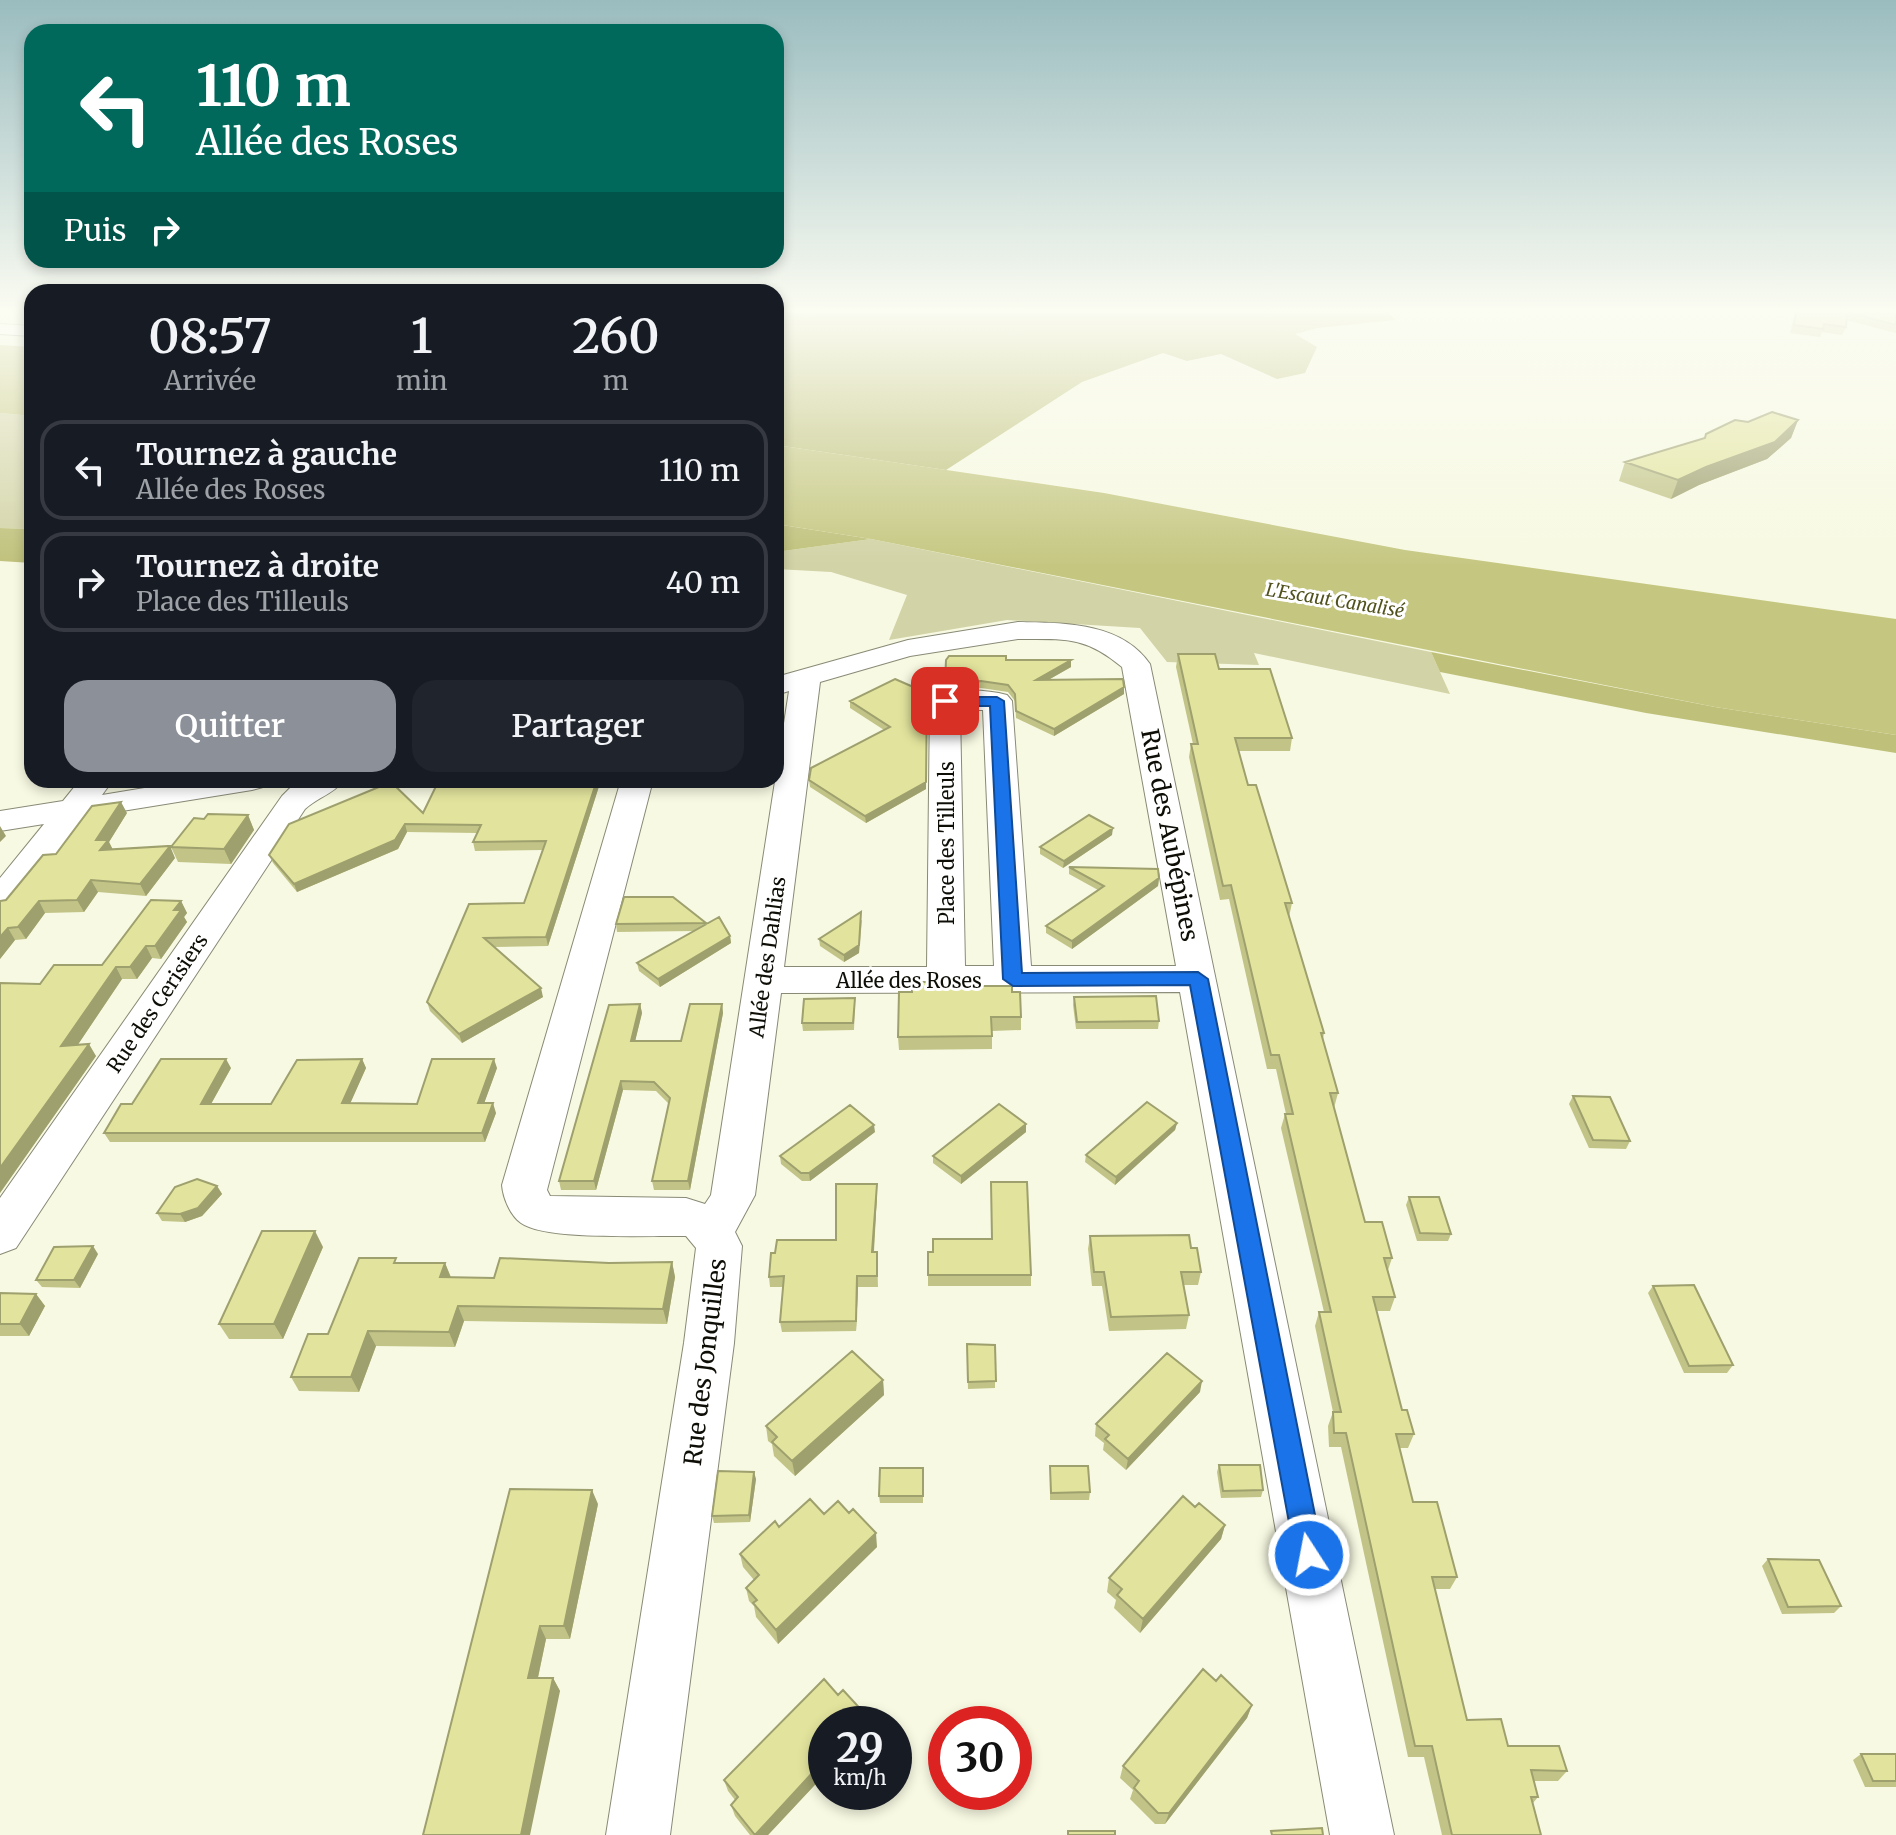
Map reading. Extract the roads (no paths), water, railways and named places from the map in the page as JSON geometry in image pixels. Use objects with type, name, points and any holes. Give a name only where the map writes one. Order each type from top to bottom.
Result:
[{"type":"street","name":"Rue des Aubépines","points":[[791,682],[900,648],[966,637],[1058,630],[1093,636],[1115,646],[1130,656],[1138,668],[1362,1835]]},
{"type":"street","name":"Allée des Dahlias","points":[[784,756],[791,682]]},
{"type":"street","name":"Place des Tilleuls","points":[[946,980],[945,701],[997,701],[1013,979]]},
{"type":"street","points":[[0,901],[91,788]]},
{"type":"street","points":[[0,821],[206,788]]},
{"type":"street","name":"Rue des Cerisiers","points":[[0,1235],[293,803],[310,788]]},
{"type":"street","name":"Rue des Jonquilles","points":[[635,788],[524,1192],[538,1212],[554,1216],[686,1217],[710,1229],[719,1246],[638,1835]]},
{"type":"street","name":"Allée des Dahlias","points":[[710,1229],[723,1215],[733,1195],[763,980],[781,788]]},
{"type":"street","name":"Allée des Roses","points":[[763,980],[1198,979]]},
{"type":"water","points":[[0,394],[24,394],[24,415],[0,413]]},
{"type":"water","name":"L'Escaut Canalisé","points":[[784,446],[1104,493],[1405,550],[1896,619],[1896,735],[1715,707],[871,539],[784,525]]}]
